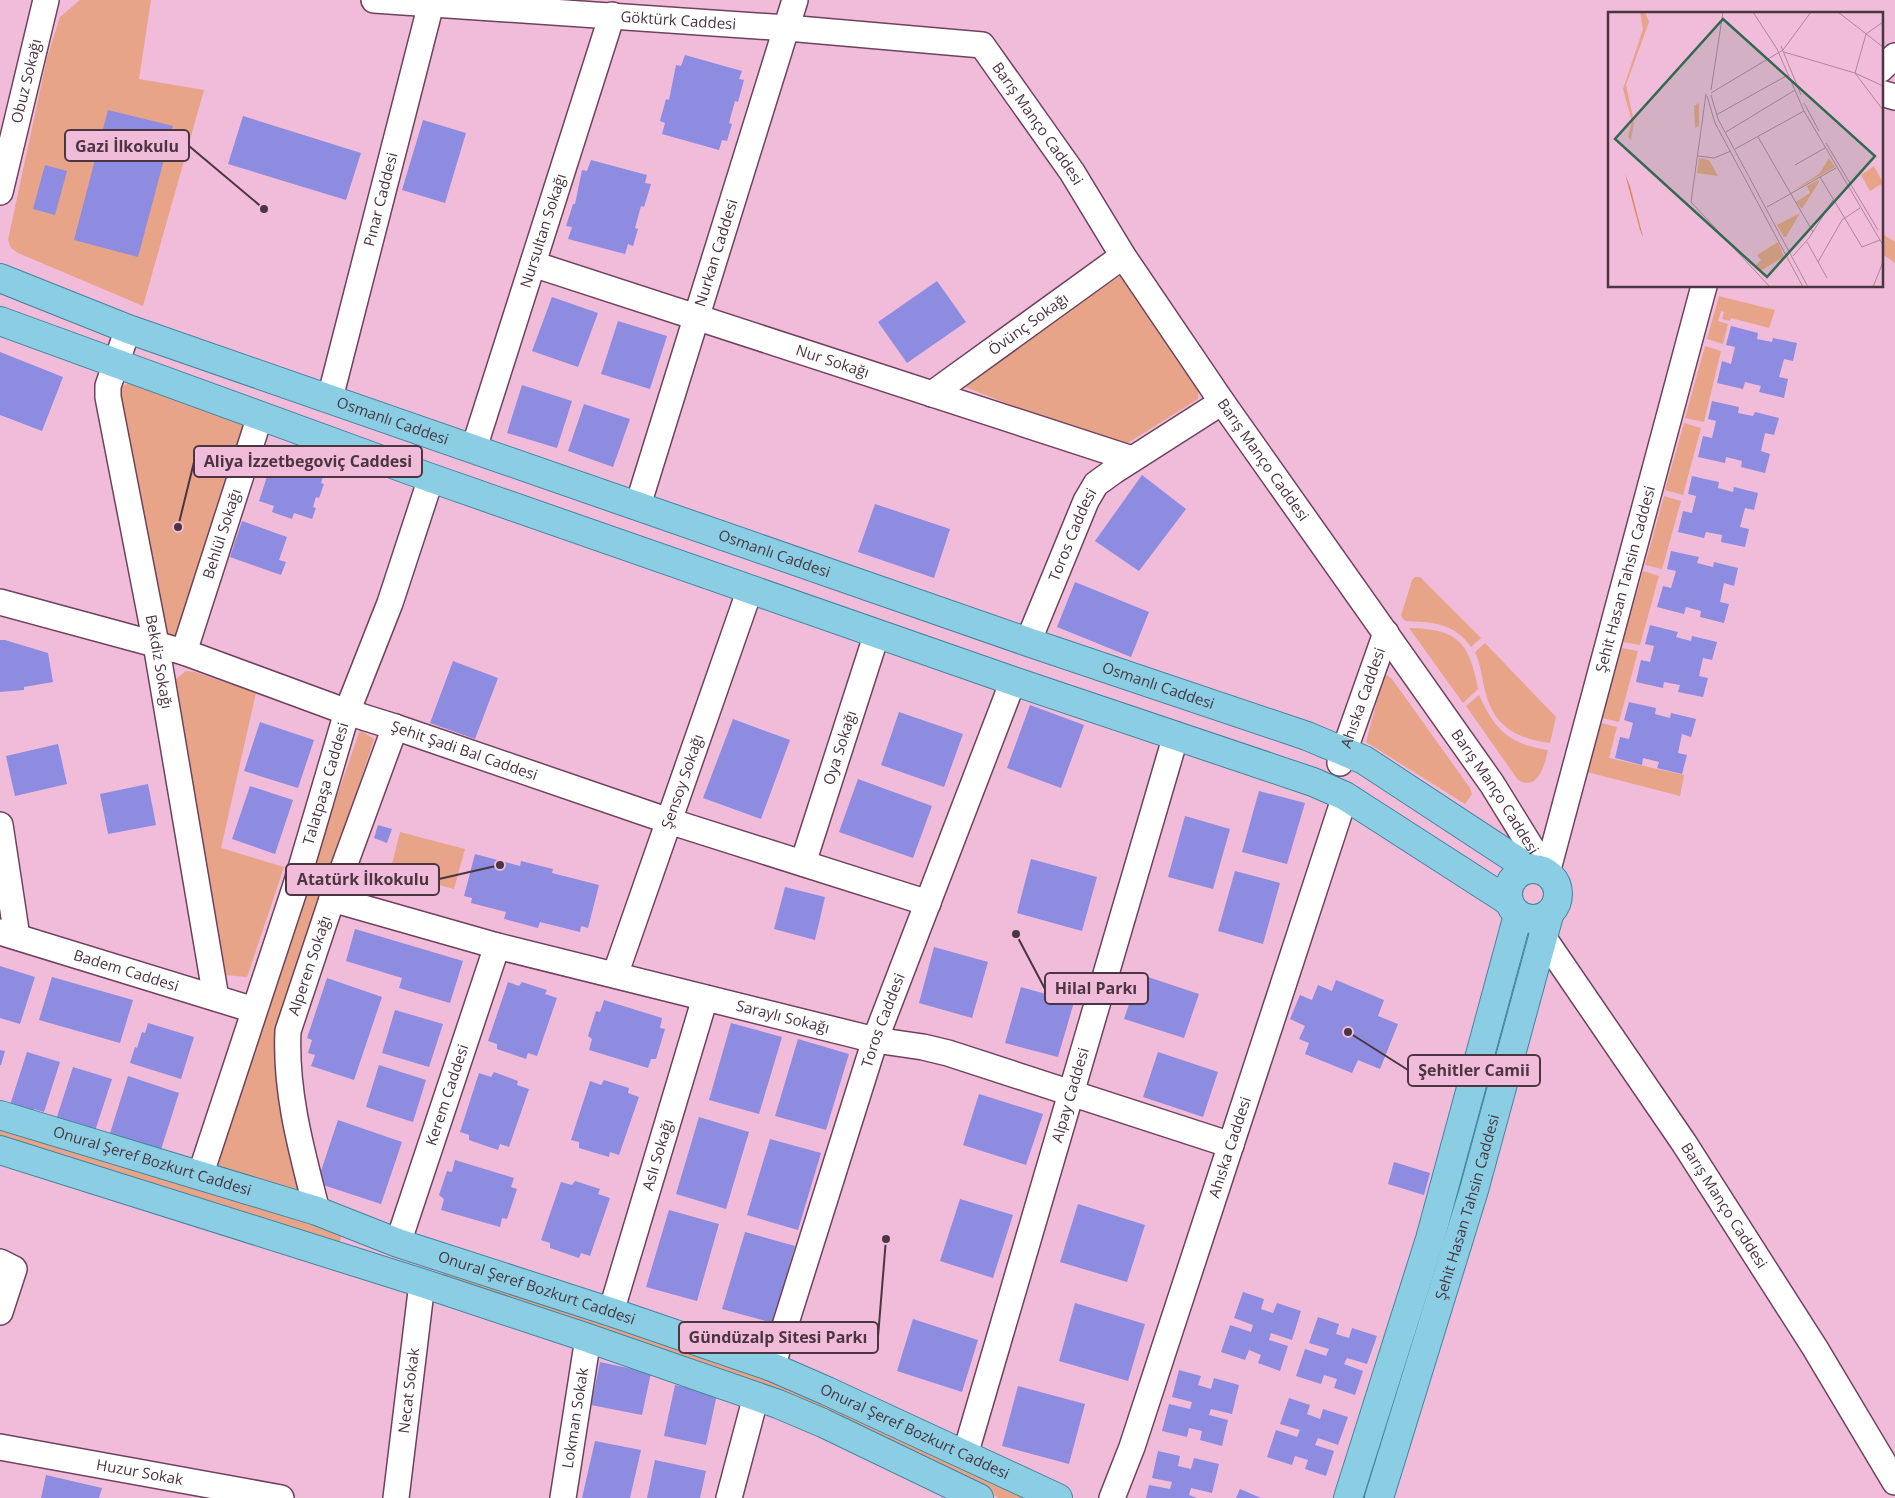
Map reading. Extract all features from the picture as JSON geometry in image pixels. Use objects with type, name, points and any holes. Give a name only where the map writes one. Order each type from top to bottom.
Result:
[{"type":"main road","name":"Osmanlı Caddesi","points":[[0,278],[128,329],[1028,642],[1281,726],[1349,758],[1539,871]]},
{"type":"main road","points":[[0,321],[431,478],[1013,680],[1290,773],[1346,796],[1513,908],[1526,919],[1534,920],[1546,926],[1558,901],[1558,893],[1553,878],[1539,871],[1522,871],[1510,883],[1508,892],[1513,908]]},
{"type":"main road","points":[[1346,796],[1359,798],[1370,790],[1373,784],[1373,770],[1349,758]]},
{"type":"main road","name":"Şehit Hasan Tahsin Caddesi","points":[[1348,1498],[1430,1239],[1513,908]]},
{"type":"main road","name":"Şehit Hasan Tahsin Caddesi","points":[[1379,1498],[1474,1190],[1546,926]]},
{"type":"main road","name":"Onural Şeref Bozkurt Caddesi","points":[[0,1115],[317,1211],[398,1243],[612,1312],[772,1367],[1058,1498]]},
{"type":"main road","name":"Onural Şeref Bozkurt Caddesi","points":[[0,1150],[588,1338],[756,1396],[823,1422],[979,1498]]},
{"type":"street","name":"Obuz Sokağı","points":[[0,192],[46,0]]},
{"type":"street","name":"Göktürk Caddesi","points":[[374,0],[432,2],[612,15],[982,45]]},
{"type":"street","name":"Nurkan Caddesi","points":[[638,505],[795,0]]},
{"type":"street","name":"Pınar Caddesi","points":[[330,398],[432,2]]},
{"type":"street","name":"Nursultan Sokağı","points":[[474,448],[612,15]]},
{"type":"street","name":"Barış Manço Caddesi","points":[[982,45],[1072,172],[1123,256],[1222,402],[1492,784],[1539,871]]},
{"type":"street","points":[[1882,68],[1895,56]]},
{"type":"street","points":[[1882,92],[1895,97]]},
{"type":"street","name":"Övünç Sokağı","points":[[932,394],[1123,256]]},
{"type":"street","name":"Nur Sokağı","points":[[533,264],[1132,459]]},
{"type":"street","name":"Şehit Hasan Tahsin Caddesi","points":[[1539,871],[1703,288]]},
{"type":"street","name":"Bekdiz Sokağı","points":[[128,329],[108,386],[108,397],[156,644],[216,998]]},
{"type":"street","name":"Toros Caddesi","points":[[1028,642],[1086,501],[1096,484],[1222,402]]},
{"type":"street","name":"Behlül Sokağı","points":[[184,652],[260,416]]},
{"type":"street","name":"Talatpaşa Caddesi","points":[[200,1176],[296,884],[346,712],[390,603],[431,478]]},
{"type":"street","name":"Şensoy Sokağı","points":[[615,975],[750,589]]},
{"type":"street","name":"Şehit Şadi Bal Caddesi","points":[[0,602],[184,652],[346,712],[669,821],[928,903]]},
{"type":"street","name":"Oya Sokağı","points":[[803,863],[877,633]]},
{"type":"street","name":"Ahıska Caddesi","points":[[1349,758],[1386,633]]},
{"type":"street","name":"Toros Caddesi","points":[[772,1367],[876,1040],[1013,680]]},
{"type":"street","name":"Alperen Sokağı","points":[[317,1211],[294,1120],[287,1050],[288,1031],[332,899],[395,727]]},
{"type":"street","name":"Alpay Caddesi","points":[[965,1455],[1176,735]]},
{"type":"street","name":"Ahıska Caddesi","points":[[1112,1498],[1132,1447],[1346,796]]},
{"type":"street","points":[[0,825],[8,934]]},
{"type":"street","name":"Saraylı Sokağı","points":[[332,899],[497,946],[876,1040],[948,1053],[1231,1145]]},
{"type":"street","name":"Barış Manço Caddesi","points":[[1546,926],[1815,1348],[1895,1482]]},
{"type":"street","name":"Badem Caddesi","points":[[8,934],[254,1010]]},
{"type":"street","name":"Kerem Caddesi","points":[[398,1243],[497,946]]},
{"type":"street","name":"Aslı Sokağı","points":[[612,1312],[705,998]]},
{"type":"street","points":[[0,1312],[7,1265]]},
{"type":"street","name":"Necat Sokak","points":[[396,1498],[422,1284]]},
{"type":"street","name":"Lokman Sokak","points":[[563,1498],[588,1338]]},
{"type":"street","points":[[729,1498],[756,1396]]},
{"type":"street","name":"Huzur Sokak","points":[[0,1447],[199,1491],[281,1498]]},
{"type":"shaded area","points":[[80,0],[151,0],[139,79],[204,90],[143,306],[18,253],[11,248],[8,240],[47,58],[60,17]]},
{"type":"shaded area","points":[[1882,234],[1895,242],[1895,263],[1882,254]]},
{"type":"shaded area","points":[[1120,276],[1127,277],[1199,383],[1198,399],[1120,448],[960,385]]},
{"type":"shaded area","points":[[1719,296],[1775,310],[1769,328],[1731,318],[1730,321],[1722,319],[1724,312],[1721,311],[1718,321],[1728,324],[1723,344],[1707,339]]},
{"type":"shaded area","points":[[1705,346],[1721,351],[1704,422],[1685,418]]},
{"type":"shaded area","points":[[131,380],[249,419],[177,639],[165,640],[118,402],[120,389]]},
{"type":"shaded area","points":[[1684,423],[1701,428],[1683,495],[1665,490]]},
{"type":"shaded area","points":[[1664,496],[1681,501],[1662,569],[1645,565]]},
{"type":"shaded area","points":[[1643,571],[1659,576],[1640,645],[1623,642]]},
{"type":"shaded area","points":[[1415,577],[1420,577],[1481,638],[1471,647],[1465,639],[1450,628],[1434,623],[1405,621],[1401,616],[1412,580]]},
{"type":"shaded area","points":[[1409,628],[1439,631],[1450,635],[1459,641],[1465,649],[1478,689],[1463,703]]},
{"type":"shaded area","points":[[1485,643],[1556,717],[1550,743],[1529,739],[1511,731],[1503,725],[1491,709],[1475,652]]},
{"type":"shaded area","points":[[1622,648],[1638,651],[1619,722],[1602,718]]},
{"type":"shaded area","points":[[186,671],[195,672],[256,693],[221,848],[284,867],[247,977],[225,975],[207,865],[204,859],[176,679]]},
{"type":"shaded area","points":[[1387,675],[1392,679],[1470,788],[1472,794],[1465,804],[1366,742],[1383,679]]},
{"type":"shaded area","points":[[1479,695],[1491,718],[1505,733],[1523,744],[1548,750],[1543,768],[1536,779],[1525,783],[1518,780],[1466,706]]},
{"type":"shaded area","points":[[1601,723],[1617,727],[1609,758],[1684,775],[1680,796],[1587,772]]},
{"type":"shaded area","points":[[360,730],[374,739],[281,1025],[302,1199],[211,1174],[244,1064]]},
{"type":"shaded area","points":[[400,832],[465,849],[454,889],[390,872]]},
{"type":"shaded area","points":[[0,1128],[342,1233],[339,1245],[0,1140]]},
{"type":"shaded area","points":[[444,1269],[766,1378],[1031,1498],[999,1498],[884,1443],[441,1280]]},
{"type":"building","points":[[685,55],[742,71],[739,79],[744,80],[738,102],[735,101],[729,123],[732,124],[727,141],[722,140],[719,150],[662,134],[665,123],[660,121],[666,99],[669,100],[676,65],[681,66]]},
{"type":"building","points":[[108,110],[173,126],[138,257],[74,240]]},
{"type":"building","points":[[243,116],[361,153],[346,200],[228,164]]},
{"type":"building","points":[[423,120],[466,133],[445,203],[402,190]]},
{"type":"building","points":[[591,160],[647,175],[645,183],[651,184],[644,207],[641,206],[635,228],[638,229],[633,246],[628,244],[625,254],[568,239],[572,227],[566,226],[573,204],[575,204],[582,170],[587,171]]},
{"type":"building","points":[[45,165],[67,171],[55,215],[33,209]]},
{"type":"building","points":[[937,281],[966,322],[907,363],[878,322]]},
{"type":"building","points":[[552,297],[598,313],[578,367],[532,351]]},
{"type":"building","points":[[618,321],[667,336],[650,389],[601,374]]},
{"type":"building","points":[[1731,326],[1758,333],[1757,339],[1772,342],[1773,338],[1797,343],[1793,361],[1784,359],[1779,377],[1788,379],[1784,398],[1759,392],[1761,386],[1745,382],[1743,389],[1717,383],[1722,361],[1731,364],[1735,347],[1726,345]]},
{"type":"building","points":[[0,352],[63,377],[42,431],[0,415]]},
{"type":"building","points":[[522,385],[572,401],[557,448],[507,433]]},
{"type":"building","points":[[1712,401],[1739,407],[1738,413],[1753,416],[1755,412],[1779,418],[1774,435],[1765,433],[1761,451],[1770,454],[1765,473],[1741,467],[1742,461],[1726,457],[1725,463],[1698,457],[1703,436],[1712,438],[1716,421],[1708,419]]},
{"type":"building","points":[[584,404],[630,419],[613,467],[568,451]]},
{"type":"building","points":[[288,451],[313,460],[311,464],[325,469],[321,483],[324,484],[319,498],[316,497],[313,507],[316,508],[312,519],[294,513],[292,519],[272,512],[274,506],[259,501],[275,452],[286,456]]},
{"type":"building","points":[[1142,475],[1186,509],[1139,571],[1095,541]]},
{"type":"building","points":[[1692,476],[1719,482],[1718,488],[1733,492],[1734,487],[1758,493],[1754,510],[1745,508],[1740,527],[1749,529],[1745,547],[1721,542],[1722,535],[1706,532],[1704,538],[1678,532],[1683,511],[1692,513],[1696,496],[1688,494]]},
{"type":"building","points":[[875,504],[950,529],[934,578],[858,552]]},
{"type":"building","points":[[242,521],[287,537],[279,560],[286,562],[281,575],[230,557]]},
{"type":"building","points":[[1671,551],[1699,557],[1697,563],[1713,567],[1714,562],[1738,568],[1734,586],[1724,583],[1720,602],[1729,604],[1724,623],[1700,617],[1701,611],[1686,607],[1684,614],[1657,607],[1663,586],[1671,588],[1676,571],[1667,569]]},
{"type":"building","points":[[1075,582],[1149,612],[1131,657],[1057,627]]},
{"type":"building","points":[[1650,625],[1678,632],[1676,637],[1691,641],[1692,636],[1717,642],[1712,660],[1703,658],[1699,676],[1708,678],[1703,697],[1678,692],[1680,685],[1664,682],[1663,688],[1636,682],[1641,660],[1650,662],[1654,646],[1645,644]]},
{"type":"building","points":[[0,640],[48,653],[53,682],[24,687],[24,690],[0,692]]},
{"type":"building","points":[[453,661],[498,678],[475,739],[430,723]]},
{"type":"building","points":[[1629,702],[1656,708],[1655,714],[1670,718],[1671,713],[1696,719],[1691,737],[1682,734],[1678,753],[1687,755],[1682,774],[1657,768],[1659,762],[1643,758],[1642,765],[1615,758],[1620,737],[1629,739],[1633,723],[1624,720]]},
{"type":"building","points":[[1030,705],[1084,725],[1061,788],[1007,768]]},
{"type":"building","points":[[899,712],[963,734],[944,787],[881,765]]},
{"type":"building","points":[[733,719],[790,740],[761,819],[703,798]]},
{"type":"building","points":[[260,722],[314,740],[298,788],[244,771]]},
{"type":"building","points":[[58,744],[67,784],[15,796],[6,756]]},
{"type":"building","points":[[858,779],[932,806],[913,858],[839,832]]},
{"type":"building","points":[[148,784],[156,825],[108,834],[100,794]]},
{"type":"building","points":[[250,786],[293,800],[275,854],[232,839]]},
{"type":"building","points":[[1259,791],[1305,803],[1287,864],[1242,852]]},
{"type":"building","points":[[1185,816],[1230,829],[1213,889],[1168,877]]},
{"type":"building","points":[[378,825],[392,829],[387,843],[374,838]]},
{"type":"building","points":[[475,854],[520,866],[521,861],[553,869],[552,873],[599,885],[588,928],[581,926],[580,932],[540,922],[538,928],[504,919],[506,912],[471,903],[472,898],[464,896]]},
{"type":"building","points":[[1031,859],[1097,877],[1082,931],[1017,913]]},
{"type":"building","points":[[1235,871],[1280,883],[1263,944],[1218,931]]},
{"type":"building","points":[[785,887],[825,897],[815,940],[774,929]]},
{"type":"building","points":[[355,929],[463,961],[450,1003],[399,988],[402,978],[346,961]]},
{"type":"building","points":[[934,947],[988,962],[972,1018],[919,1003]]},
{"type":"building","points":[[0,966],[35,977],[20,1024],[0,1018]]},
{"type":"building","points":[[1139,974],[1199,994],[1184,1038],[1124,1019]]},
{"type":"building","points":[[52,977],[133,1000],[120,1043],[39,1020]]},
{"type":"building","points":[[327,978],[382,997],[354,1080],[311,1066],[315,1055],[308,1053],[312,1040],[307,1038]]},
{"type":"building","points":[[1336,980],[1384,1000],[1378,1016],[1398,1024],[1380,1069],[1358,1060],[1352,1073],[1305,1054],[1309,1043],[1299,1039],[1305,1026],[1290,1019],[1300,995],[1312,1000],[1318,985],[1332,991]]},
{"type":"building","points":[[508,982],[519,986],[522,982],[547,990],[545,994],[557,998],[537,1056],[528,1053],[526,1059],[497,1049],[497,1044],[488,1041]]},
{"type":"building","points":[[1021,987],[1074,1002],[1058,1057],[1005,1043]]},
{"type":"building","points":[[604,1000],[662,1018],[660,1028],[665,1029],[656,1059],[651,1059],[648,1068],[589,1050],[592,1039],[588,1036],[596,1011],[600,1012]]},
{"type":"building","points":[[395,1010],[443,1024],[429,1067],[382,1053]]},
{"type":"building","points":[[148,1023],[194,1037],[181,1079],[130,1063],[135,1047],[137,1048],[142,1032],[145,1033]]},
{"type":"building","points":[[731,1023],[782,1037],[759,1114],[709,1100]]},
{"type":"building","points":[[798,1039],[849,1054],[826,1130],[775,1116]]},
{"type":"building","points":[[0,1050],[5,1051],[1,1065],[0,1065]]},
{"type":"building","points":[[27,1052],[60,1062],[44,1112],[34,1109],[33,1112],[10,1105]]},
{"type":"building","points":[[1158,1052],[1218,1072],[1203,1117],[1143,1097]]},
{"type":"building","points":[[379,1065],[426,1080],[413,1122],[366,1107]]},
{"type":"building","points":[[73,1067],[112,1079],[95,1131],[56,1120]]},
{"type":"building","points":[[494,1072],[518,1081],[517,1085],[529,1089],[509,1147],[500,1144],[498,1150],[469,1140],[469,1135],[460,1132],[479,1073],[491,1077]]},
{"type":"building","points":[[128,1076],[179,1093],[157,1162],[106,1146]]},
{"type":"building","points":[[604,1080],[629,1088],[628,1093],[639,1097],[619,1155],[610,1152],[609,1157],[579,1148],[579,1142],[571,1140],[590,1081],[601,1085]]},
{"type":"building","points":[[979,1094],[1043,1114],[1026,1165],[963,1145]]},
{"type":"building","points":[[699,1117],[749,1132],[726,1209],[676,1194]]},
{"type":"building","points":[[338,1120],[402,1142],[381,1204],[317,1183]]},
{"type":"building","points":[[770,1139],[821,1153],[798,1230],[747,1215]]},
{"type":"building","points":[[455,1160],[514,1178],[511,1187],[517,1189],[507,1219],[502,1218],[500,1227],[441,1210],[444,1199],[439,1195],[447,1171],[452,1172]]},
{"type":"building","points":[[1394,1162],[1430,1173],[1424,1195],[1388,1184]]},
{"type":"building","points":[[575,1181],[600,1189],[598,1194],[610,1198],[590,1256],[581,1253],[579,1258],[550,1248],[550,1243],[541,1240],[561,1182],[572,1185]]},
{"type":"building","points":[[960,1199],[1013,1215],[993,1278],[940,1261]]},
{"type":"building","points":[[1078,1204],[1145,1225],[1127,1282],[1060,1262]]},
{"type":"building","points":[[669,1210],[719,1224],[697,1301],[646,1287]]},
{"type":"building","points":[[745,1232],[795,1246],[773,1323],[722,1309]]},
{"type":"building","points":[[1243,1292],[1264,1299],[1261,1309],[1273,1313],[1277,1303],[1301,1311],[1292,1340],[1271,1333],[1269,1340],[1288,1346],[1280,1371],[1258,1363],[1261,1355],[1249,1350],[1245,1360],[1221,1352],[1230,1325],[1251,1332],[1253,1325],[1234,1318]]},
{"type":"building","points":[[1075,1303],[1145,1324],[1128,1381],[1059,1361]]},
{"type":"building","points":[[1318,1317],[1339,1324],[1336,1334],[1349,1338],[1352,1328],[1377,1336],[1367,1364],[1347,1358],[1344,1364],[1363,1371],[1355,1395],[1334,1388],[1337,1379],[1324,1375],[1321,1384],[1296,1376],[1305,1349],[1326,1356],[1329,1349],[1309,1343]]},
{"type":"building","points":[[913,1319],[978,1340],[962,1392],[897,1371]]},
{"type":"building","points":[[600,1362],[651,1373],[642,1415],[591,1405]]},
{"type":"building","points":[[1179,1370],[1201,1376],[1198,1385],[1211,1389],[1214,1378],[1239,1385],[1232,1414],[1211,1409],[1209,1415],[1228,1420],[1222,1446],[1200,1440],[1202,1431],[1189,1428],[1187,1437],[1162,1431],[1169,1404],[1190,1409],[1192,1402],[1172,1397]]},
{"type":"building","points":[[675,1385],[717,1394],[706,1445],[664,1436]]},
{"type":"building","points":[[1018,1386],[1085,1404],[1069,1464],[1002,1446]]},
{"type":"building","points":[[1289,1398],[1310,1405],[1307,1414],[1320,1419],[1323,1409],[1348,1417],[1338,1445],[1318,1438],[1315,1445],[1334,1451],[1326,1476],[1305,1469],[1308,1460],[1295,1456],[1292,1465],[1267,1457],[1276,1430],[1297,1437],[1300,1430],[1280,1424]]},
{"type":"building","points":[[595,1441],[641,1450],[630,1498],[582,1498]]},
{"type":"building","points":[[1158,1451],[1180,1456],[1178,1466],[1191,1469],[1194,1458],[1219,1464],[1212,1493],[1191,1488],[1189,1495],[1197,1498],[1146,1498],[1149,1485],[1170,1489],[1172,1482],[1152,1478]]},
{"type":"building","points":[[655,1460],[706,1471],[700,1498],[647,1498]]},
{"type":"building","points":[[46,1475],[102,1488],[99,1498],[41,1498]]},
{"type":"building","points":[[1240,1489],[1261,1498],[1236,1498]]},
{"type":"place","name":"Gazi İlkokulu","points":[[264,209]]},
{"type":"place","name":"Aliya İzzetbegoviç Caddesi","points":[[178,527]]},
{"type":"place","name":"Atatürk İlkokulu","points":[[500,865]]},
{"type":"place","name":"Hilal Parkı","points":[[1016,934]]},
{"type":"place","name":"Şehitler Camii","points":[[1348,1032]]},
{"type":"place","name":"Gündüzalp Sitesi Parkı","points":[[886,1239]]}]
